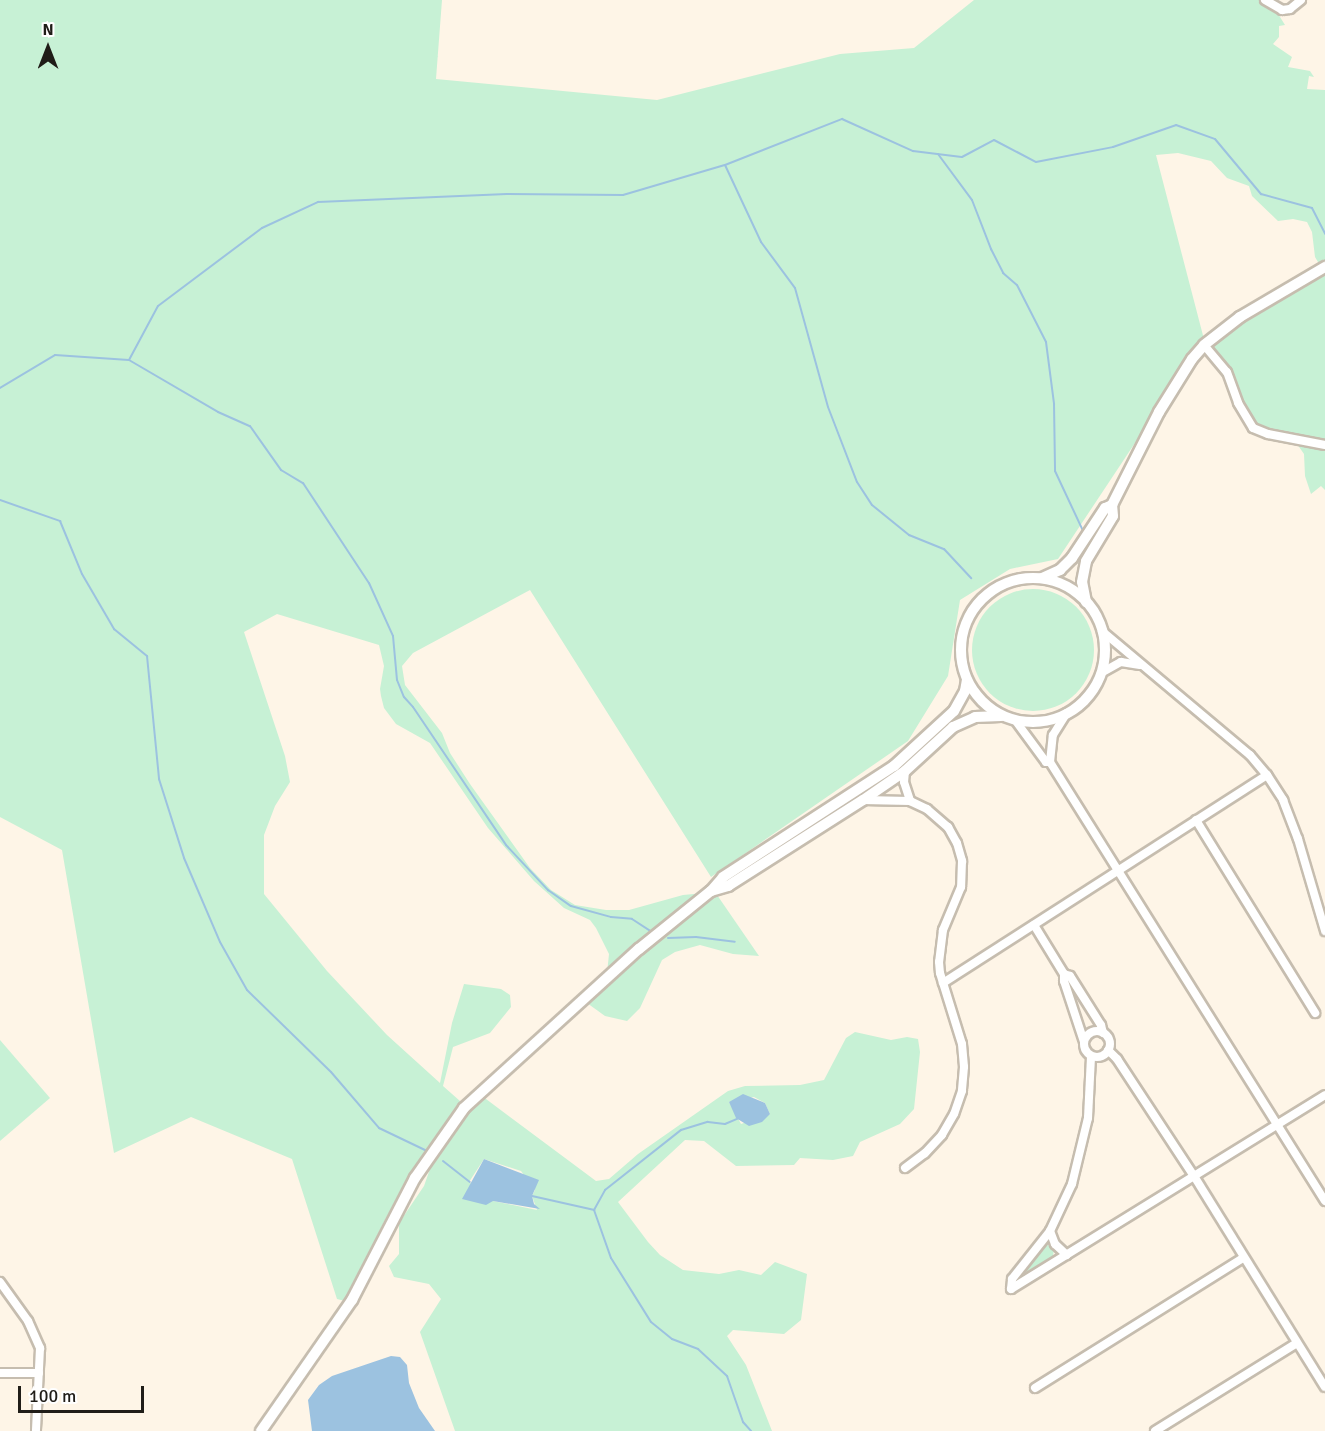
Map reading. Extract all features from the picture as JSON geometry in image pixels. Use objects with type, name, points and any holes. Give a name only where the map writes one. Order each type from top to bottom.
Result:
[{"type":"street","points":[[1265,0],[1282,10],[1290,9],[1301,0]]},
{"type":"street","points":[[1325,267],[1240,317],[1204,345],[1159,412],[1112,505],[1113,516],[1090,553],[1084,569],[1083,589],[1087,603],[1102,631],[1105,652],[1101,673],[1091,692],[1067,713],[1053,735],[1050,762],[1325,1201]]},
{"type":"street","points":[[1204,345],[1227,372],[1238,403],[1253,428],[1268,434],[1325,445]]},
{"type":"street","points":[[1050,762],[1046,762],[1010,718],[979,698],[967,680],[960,649],[964,628],[974,609],[998,587],[1018,580],[1051,576],[1072,558],[1105,508],[1112,505]]},
{"type":"street","points":[[1040,579],[1070,589],[1087,603]]},
{"type":"street","points":[[1102,631],[1250,755],[1267,775],[1283,800],[1298,839],[1325,931]]},
{"type":"street","points":[[1101,673],[1117,663],[1140,665]]},
{"type":"street","points":[[261,1431],[351,1300],[415,1179],[465,1108],[639,949],[711,891],[723,877],[894,766],[954,711],[965,691],[967,680]]},
{"type":"street","points":[[711,891],[728,886],[863,800],[905,771],[960,723],[983,716],[1047,721],[1067,713]]},
{"type":"street","points":[[905,771],[904,782],[910,801]]},
{"type":"street","points":[[943,983],[1267,775]]},
{"type":"street","points":[[863,800],[910,801],[927,809],[942,820],[953,835],[962,861],[961,887],[947,918],[941,940],[939,962],[943,983],[962,1044],[964,1067],[962,1091],[954,1114],[942,1135],[925,1154],[905,1168]]},
{"type":"street","points":[[1196,820],[1316,1013]]},
{"type":"street","points":[[1034,925],[1064,974],[1064,981],[1085,1050],[1091,1056],[1103,1056],[1110,1042],[1070,976],[1064,974]]},
{"type":"street","points":[[1084,1042],[1091,1033],[1103,1033]]},
{"type":"street","points":[[1108,1050],[1117,1059],[1194,1176],[1325,1387]]},
{"type":"street","points":[[1091,1056],[1088,1118],[1082,1152],[1066,1200],[1050,1230],[1012,1279],[1011,1289],[1325,1095]]},
{"type":"street","points":[[1050,1230],[1055,1244],[1067,1255]]},
{"type":"street","points":[[1035,1388],[1244,1258]]},
{"type":"street","points":[[0,1282],[28,1321],[40,1348],[36,1431]]},
{"type":"street","points":[[1155,1431],[1297,1343]]},
{"type":"street","points":[[0,1373],[39,1373]]},
{"type":"green space","points":[[0,0],[442,0],[436,79],[657,100],[840,54],[914,48],[974,0],[1262,0],[1275,9],[1285,25],[1279,26],[1279,37],[1273,44],[1292,57],[1288,67],[1310,71],[1314,77],[1309,76],[1307,89],[1325,90],[1325,490],[1321,486],[1311,494],[1305,476],[1304,454],[1295,441],[1255,429],[1247,417],[1231,368],[1221,358],[1200,345],[1058,559],[1010,569],[960,600],[948,676],[908,741],[711,877],[530,590],[413,653],[402,666],[405,685],[442,733],[450,753],[470,784],[530,868],[551,890],[575,905],[606,910],[629,910],[683,895],[715,892],[759,956],[733,954],[700,945],[675,952],[662,960],[640,1008],[627,1021],[605,1016],[587,1003],[586,994],[607,973],[609,954],[596,928],[590,920],[564,908],[534,881],[488,828],[430,743],[396,724],[384,708],[381,696],[384,666],[379,645],[277,614],[244,632],[285,756],[290,782],[275,806],[264,835],[264,894],[327,971],[387,1035],[440,1083],[452,1023],[464,984],[501,989],[510,995],[511,1007],[490,1033],[453,1047],[443,1086],[469,1109],[482,1096],[596,1181],[609,1179],[638,1154],[728,1091],[745,1086],[800,1085],[824,1080],[846,1038],[855,1032],[891,1040],[907,1037],[918,1039],[920,1052],[914,1109],[900,1124],[860,1142],[853,1156],[833,1160],[800,1158],[794,1165],[736,1166],[704,1141],[685,1140],[618,1202],[660,1255],[683,1270],[719,1274],[739,1270],[761,1275],[775,1262],[807,1274],[801,1320],[784,1334],[733,1330],[727,1336],[746,1365],[772,1431],[455,1431],[420,1332],[441,1299],[429,1284],[394,1277],[389,1266],[399,1254],[399,1223],[424,1186],[431,1166],[420,1183],[387,1216],[345,1301],[337,1299],[292,1159],[191,1117],[114,1153],[62,850],[0,817]],"holes":[[[1178,153],[1211,161],[1227,178],[1249,186],[1252,196],[1278,221],[1293,219],[1307,222],[1312,232],[1315,257],[1324,272],[1241,320],[1206,347],[1156,155]],[[754,1097],[765,1103],[770,1114],[741,1124],[729,1102]],[[484,1159],[521,1171],[535,1190],[532,1196],[537,1210],[493,1201],[469,1182]]]},
{"type":"green space","points":[[1033,589],[1056,594],[1067,599],[1076,607],[1084,616],[1089,627],[1094,650],[1089,673],[1084,684],[1076,693],[1067,701],[1056,706],[1033,711],[1010,706],[999,701],[990,693],[982,684],[977,673],[972,650],[977,627],[982,616],[990,607],[999,599],[1010,594]]},
{"type":"green space","points":[[0,1040],[50,1098],[0,1141]]},
{"type":"green space","points":[[1048,1245],[1054,1249],[1053,1256],[1023,1274],[1043,1246]]},
{"type":"water","points":[[743,1094],[765,1103],[770,1114],[762,1122],[749,1126],[736,1118],[729,1102]]},
{"type":"water","points":[[484,1159],[539,1180],[532,1196],[534,1204],[540,1209],[493,1201],[486,1205],[462,1199]]},
{"type":"water","points":[[391,1356],[400,1357],[407,1365],[409,1383],[419,1408],[435,1431],[312,1431],[308,1400],[319,1385],[332,1376]]},
{"type":"waterway","points":[[0,388],[55,355],[129,360],[158,306],[262,228],[318,202],[507,194],[623,195],[725,165],[842,119],[913,151],[962,157],[994,140],[1036,162],[1113,147],[1176,125],[1215,139],[1261,194],[1312,208],[1325,234]]},
{"type":"waterway","points":[[938,154],[972,200],[1003,273],[1017,285],[1046,342],[1054,404],[1055,471],[1084,533]]},
{"type":"waterway","points":[[725,165],[761,242],[795,288],[828,407],[857,482],[872,505],[909,535],[944,549],[971,578]]},
{"type":"waterway","points":[[129,360],[218,412],[250,426],[281,470],[303,483],[369,583],[393,636],[397,680],[404,697],[506,845],[548,890],[571,906],[611,917],[632,919],[652,932]]},
{"type":"waterway","points":[[0,500],[60,521],[82,574],[114,629],[147,656],[159,779],[184,858],[220,942],[247,990],[331,1072],[379,1128],[429,1152]]},
{"type":"waterway","points":[[668,938],[696,937],[735,942]]},
{"type":"waterway","points":[[594,1210],[605,1190],[681,1130],[708,1122],[725,1124],[739,1118]]},
{"type":"waterway","points":[[443,1161],[470,1182]]},
{"type":"waterway","points":[[532,1196],[594,1210],[611,1258],[651,1322],[672,1339],[698,1349],[727,1376],[743,1422],[751,1431]]}]
